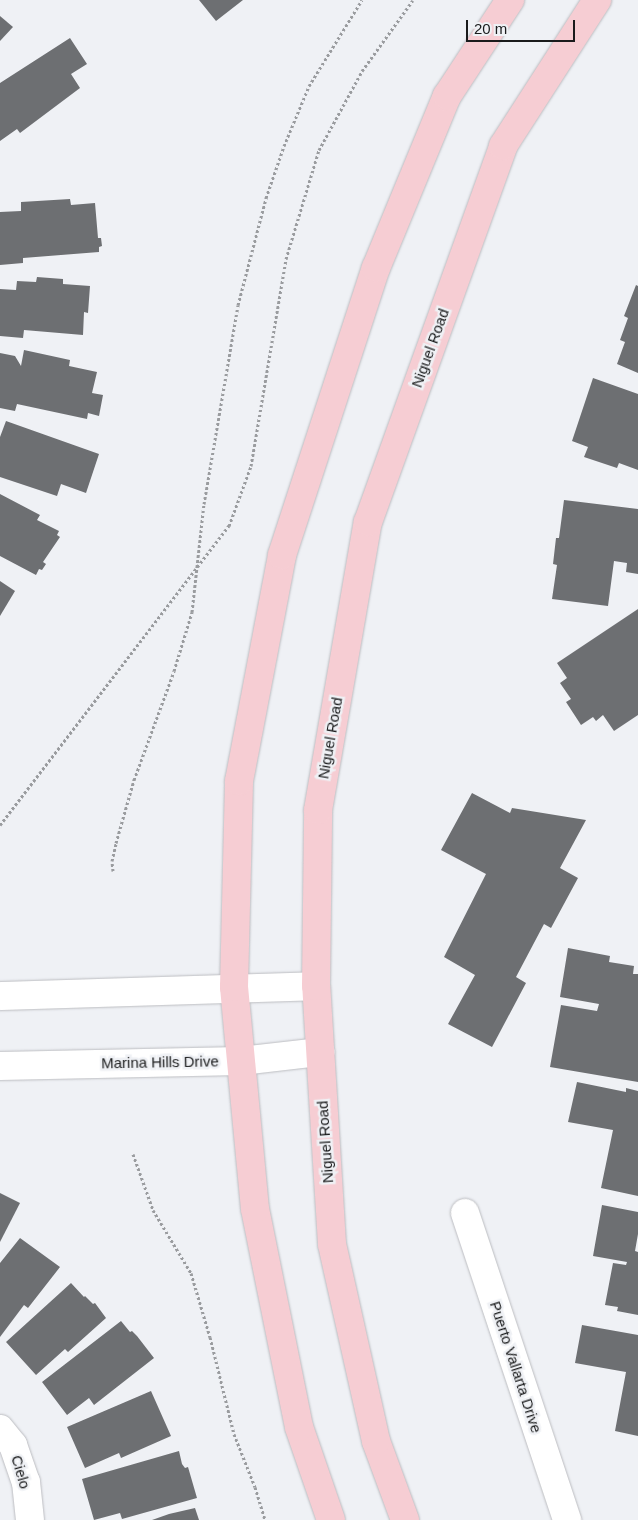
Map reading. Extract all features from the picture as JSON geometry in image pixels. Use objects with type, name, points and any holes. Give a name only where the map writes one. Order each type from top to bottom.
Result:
[{"type":"main road","points":[[331,1520],[299,1427],[255,1209],[234,987],[238,781],[282,555],[376,268],[447,96],[510,0]]},
{"type":"main road","name":"Niguel Road","points":[[405,1520],[376,1441],[332,1244],[316,986],[318,810],[368,522],[503,146],[597,0]]},
{"type":"street","points":[[0,996],[234,987],[316,986]]},
{"type":"street","name":"Marina Hills Drive","points":[[0,1066],[241,1061],[320,1052]]},
{"type":"street","name":"Puerto Vallarta Drive","points":[[465,1213],[567,1520]]},
{"type":"street","name":"Cielo","points":[[0,1428],[13,1445],[26,1482],[30,1520]]},
{"type":"path","points":[[113,871],[112,861],[134,780],[174,671],[192,612],[204,504],[238,305],[266,198],[284,146],[309,86],[362,0]]},
{"type":"path","points":[[0,824],[229,526],[251,466],[286,259],[319,150],[362,71],[413,0]]},
{"type":"path","points":[[132,1154],[153,1210],[191,1274],[210,1337],[234,1434],[266,1520]]},
{"type":"building","points":[[199,0],[243,0],[216,21]]},
{"type":"building","points":[[0,16],[13,27],[0,41]]},
{"type":"building","points":[[70,38],[87,64],[71,74],[80,88],[20,133],[17,129],[0,141],[0,83]]},
{"type":"building","points":[[70,199],[71,205],[95,203],[98,238],[101,238],[102,246],[99,247],[99,252],[23,258],[23,263],[0,265],[0,212],[21,211],[21,202]]},
{"type":"building","points":[[37,277],[63,279],[63,284],[90,286],[88,313],[84,312],[83,335],[24,330],[23,338],[0,336],[0,289],[16,290],[17,281],[36,282]]},
{"type":"building","points":[[636,285],[638,286],[638,373],[617,364],[625,342],[620,340],[628,318],[624,316]]},
{"type":"building","points":[[24,350],[70,360],[69,366],[97,372],[92,393],[103,395],[99,416],[88,413],[87,419],[17,404],[15,411],[0,408],[0,353],[15,356],[21,366]]},
{"type":"building","points":[[593,378],[638,394],[638,470],[619,463],[617,468],[584,457],[588,447],[572,441]]},
{"type":"building","points":[[6,421],[99,454],[86,493],[61,484],[57,496],[0,477],[0,437]]},
{"type":"building","points":[[0,494],[40,515],[37,520],[59,531],[57,535],[60,537],[43,562],[46,564],[42,570],[39,569],[36,575],[0,556]]},
{"type":"building","points":[[564,500],[638,509],[638,574],[626,572],[627,563],[614,561],[608,606],[552,599],[557,565],[553,564],[556,538],[559,538]]},
{"type":"building","points":[[0,581],[15,591],[0,616]]},
{"type":"building","points":[[638,609],[638,715],[614,731],[603,715],[596,721],[593,717],[581,725],[566,702],[571,699],[560,683],[567,678],[557,663]]},
{"type":"building","points":[[472,793],[510,813],[512,808],[586,820],[560,868],[578,878],[551,928],[544,924],[516,977],[526,983],[492,1047],[448,1024],[475,975],[444,957],[486,874],[441,850]]},
{"type":"building","points":[[568,948],[610,956],[609,962],[634,966],[633,974],[638,974],[638,1082],[550,1067],[561,1005],[597,1011],[599,1004],[560,997]]},
{"type":"building","points":[[577,1082],[626,1092],[626,1088],[638,1091],[638,1196],[601,1188],[613,1130],[568,1122]]},
{"type":"building","points":[[0,1193],[20,1203],[0,1242]]},
{"type":"building","points":[[602,1205],[638,1212],[638,1234],[635,1251],[638,1252],[638,1315],[617,1311],[618,1307],[605,1305],[613,1263],[626,1265],[627,1262],[593,1256]]},
{"type":"building","points":[[20,1238],[60,1267],[28,1308],[24,1305],[0,1337],[0,1263]]},
{"type":"building","points":[[71,1283],[84,1297],[93,1304],[95,1303],[106,1318],[68,1352],[65,1349],[36,1375],[6,1342]]},
{"type":"building","points":[[121,1321],[130,1332],[132,1331],[137,1336],[154,1358],[94,1405],[89,1398],[67,1415],[42,1382]]},
{"type":"building","points":[[582,1325],[638,1335],[638,1436],[615,1431],[626,1372],[575,1363]]},
{"type":"building","points":[[151,1391],[171,1436],[121,1458],[119,1453],[85,1468],[67,1427]]},
{"type":"building","points":[[179,1451],[182,1464],[185,1468],[188,1467],[197,1498],[122,1519],[120,1513],[94,1520],[82,1479]]},
{"type":"building","points":[[195,1508],[199,1520],[152,1520],[169,1514]]}]
